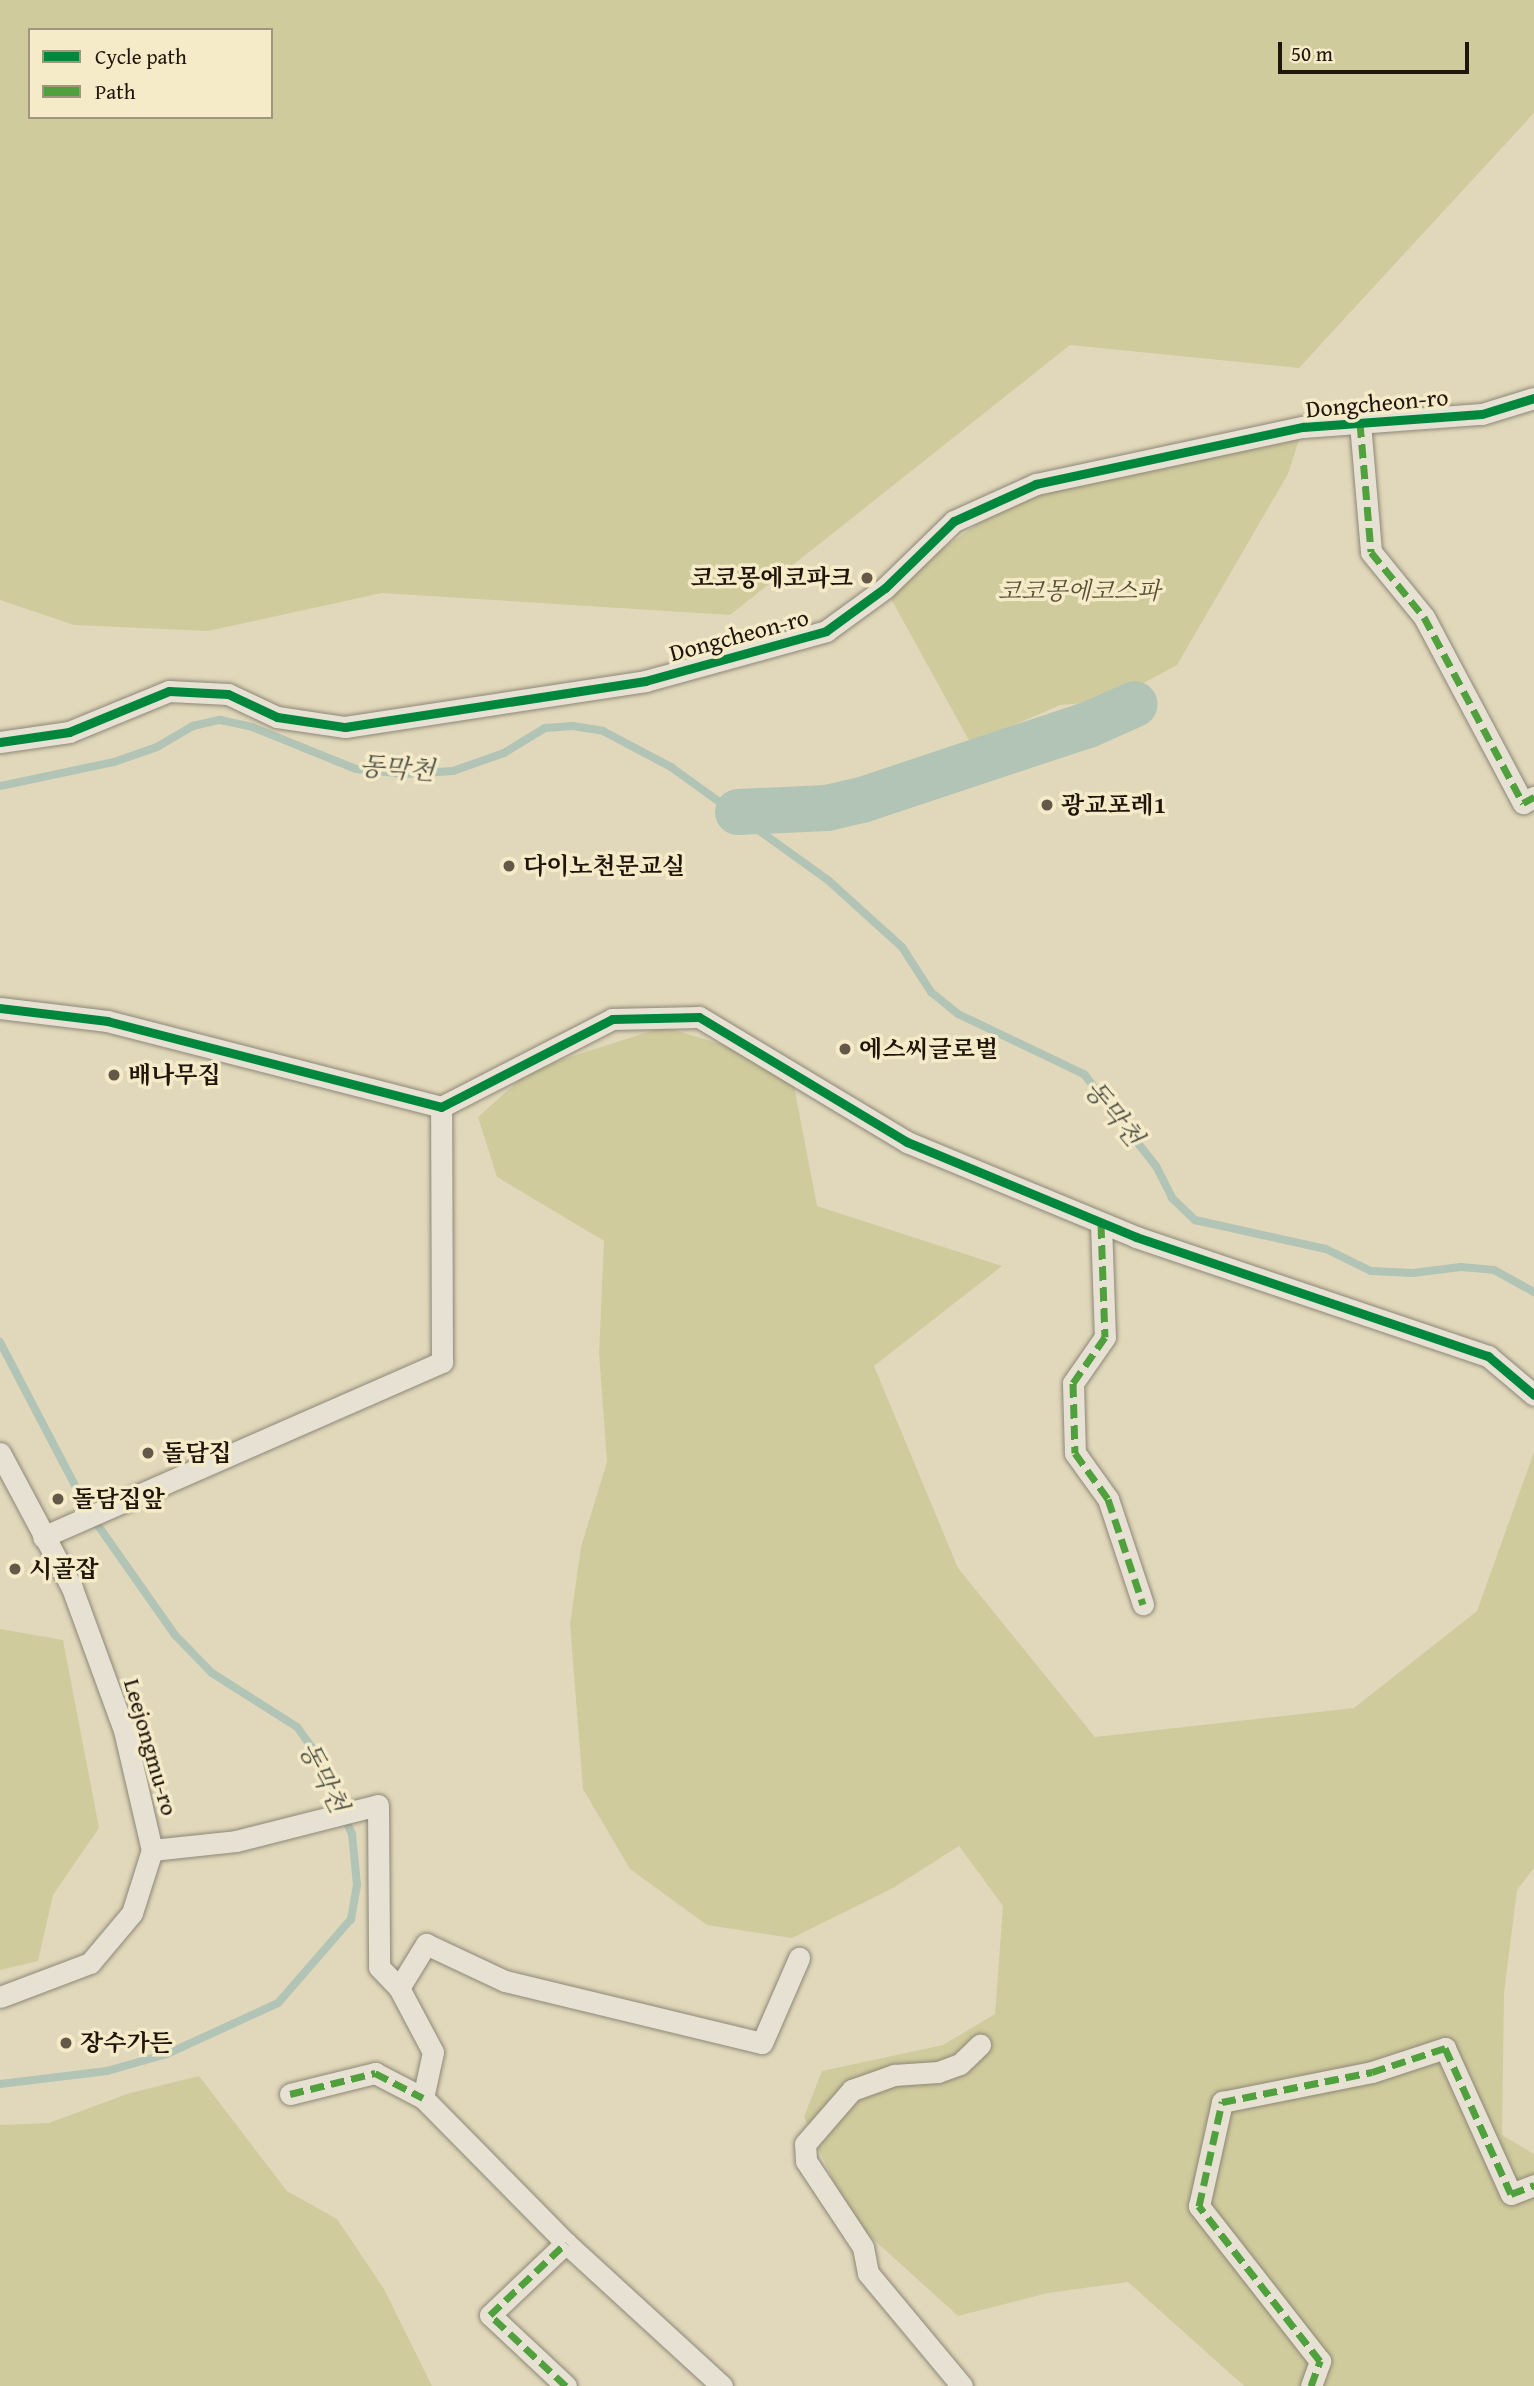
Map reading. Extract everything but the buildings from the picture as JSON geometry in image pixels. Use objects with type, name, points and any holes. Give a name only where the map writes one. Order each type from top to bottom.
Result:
[{"type":"street","name":"Dongcheon-ro","points":[[0,742],[69,732],[169,691],[228,694],[277,717],[345,727],[645,681],[826,631],[885,588],[954,521],[1036,484],[1303,427],[1482,414],[1534,398]]},
{"type":"street","points":[[1360,423],[1371,552],[1424,617],[1523,803],[1534,797]]},
{"type":"street","points":[[0,1008],[107,1021],[442,1107],[612,1019],[699,1017],[907,1142],[1101,1224],[1488,1356],[1534,1395]]},
{"type":"street","points":[[43,1537],[106,1507],[442,1362],[442,1107]]},
{"type":"street","points":[[1101,1224],[1104,1337],[1073,1384],[1075,1453],[1108,1499],[1143,1604]]},
{"type":"street","name":"Leejongmu-ro","points":[[0,1453],[72,1588],[124,1730],[152,1850],[132,1913],[90,1963],[0,1997]]},
{"type":"street","points":[[152,1850],[236,1841],[378,1805],[379,1967],[399,1988],[433,2052],[423,2098]]},
{"type":"street","points":[[399,1988],[426,1944],[505,1981],[762,2043],[799,1958]]},
{"type":"street","points":[[962,2386],[868,2273],[863,2246],[806,2161],[806,2144],[852,2090],[894,2075],[949,2068],[980,2045]]},
{"type":"street","points":[[1311,2386],[1320,2361],[1199,2206],[1223,2102],[1372,2072],[1445,2049],[1511,2194],[1534,2185]]},
{"type":"street","points":[[290,2094],[375,2073],[423,2098],[566,2243],[722,2386]]},
{"type":"street","points":[[566,2243],[490,2315],[566,2386]]},
{"type":"green space","points":[[0,0],[1534,0],[1534,113],[1299,368],[1070,345],[730,615],[382,593],[208,631],[74,625],[0,600]]},
{"type":"green space","name":"코코몽에코스파","points":[[1303,427],[1288,474],[1177,665],[1110,701],[1060,705],[971,744],[885,588],[1036,484]]},
{"type":"green space","points":[[664,1027],[790,1065],[817,1206],[1002,1266],[874,1366],[958,1568],[1095,1737],[1354,1708],[1477,1611],[1534,1452],[1534,1868],[1517,1890],[1504,1993],[1502,2135],[1534,2154],[1534,2386],[1244,2386],[1128,2282],[1048,2293],[958,2316],[851,2219],[804,2117],[822,2071],[943,2045],[995,2014],[1003,1906],[959,1846],[893,1888],[792,1938],[707,1925],[630,1869],[583,1789],[570,1624],[581,1547],[607,1462],[599,1353],[604,1241],[497,1177],[478,1117],[532,1069]]},
{"type":"green space","points":[[0,1629],[63,1640],[99,1828],[53,1895],[38,1961],[0,1970]]},
{"type":"green space","points":[[199,2076],[287,2191],[337,2219],[384,2289],[432,2386],[0,2386],[0,2125],[49,2123],[127,2094]]},
{"type":"waterway","name":"동막천","points":[[738,812],[827,808],[862,800],[1088,725],[1135,704]]},
{"type":"waterway","name":"동막천","points":[[0,786],[114,762],[157,747],[193,726],[220,720],[252,727],[356,769],[405,774],[453,771],[504,753],[545,728],[573,726],[603,731],[671,767],[829,881],[902,947],[931,992],[958,1014],[1084,1074],[1156,1166],[1172,1198],[1195,1220],[1326,1249],[1371,1271],[1413,1273],[1461,1267],[1494,1270],[1534,1292]]},
{"type":"waterway","name":"동막천","points":[[0,1342],[90,1514],[175,1635],[212,1673],[297,1727],[315,1752],[352,1834],[357,1885],[351,1919],[278,2003],[167,2054],[107,2071],[0,2084]]},
{"type":"marked path","points":[[1360,423],[1371,552],[1424,617],[1523,803],[1534,797]]},
{"type":"marked path","points":[[1101,1224],[1105,1337],[1073,1383],[1075,1453],[1108,1499],[1143,1604]]},
{"type":"marked path","points":[[1311,2386],[1320,2361],[1199,2206],[1222,2102],[1372,2072],[1445,2048],[1511,2194],[1534,2185]]},
{"type":"marked path","points":[[290,2094],[375,2073],[423,2098]]},
{"type":"marked path","points":[[566,2243],[490,2315],[566,2386]]},
{"type":"cycle path","points":[[0,742],[69,732],[169,691],[228,694],[277,717],[345,727],[645,681],[826,631],[885,588],[954,521],[1036,484],[1303,427],[1482,414],[1534,398]]},
{"type":"cycle path","points":[[0,1008],[107,1021],[441,1107],[612,1019],[699,1017],[907,1142],[1136,1237],[1488,1356],[1534,1395]]},
{"type":"place","name":"코코몽에코파크","points":[[867,578]]},
{"type":"place","name":"광교포레1","points":[[1047,805]]},
{"type":"place","name":"다이노천문교실","points":[[509,866]]},
{"type":"place","name":"에스씨글로벌","points":[[845,1049]]},
{"type":"place","name":"배나무집","points":[[114,1075]]},
{"type":"place","name":"돌담집","points":[[148,1453]]},
{"type":"place","name":"돌담집앞","points":[[58,1499]]},
{"type":"place","name":"시골잡","points":[[15,1569]]},
{"type":"place","name":"장수가든","points":[[66,2043]]}]
